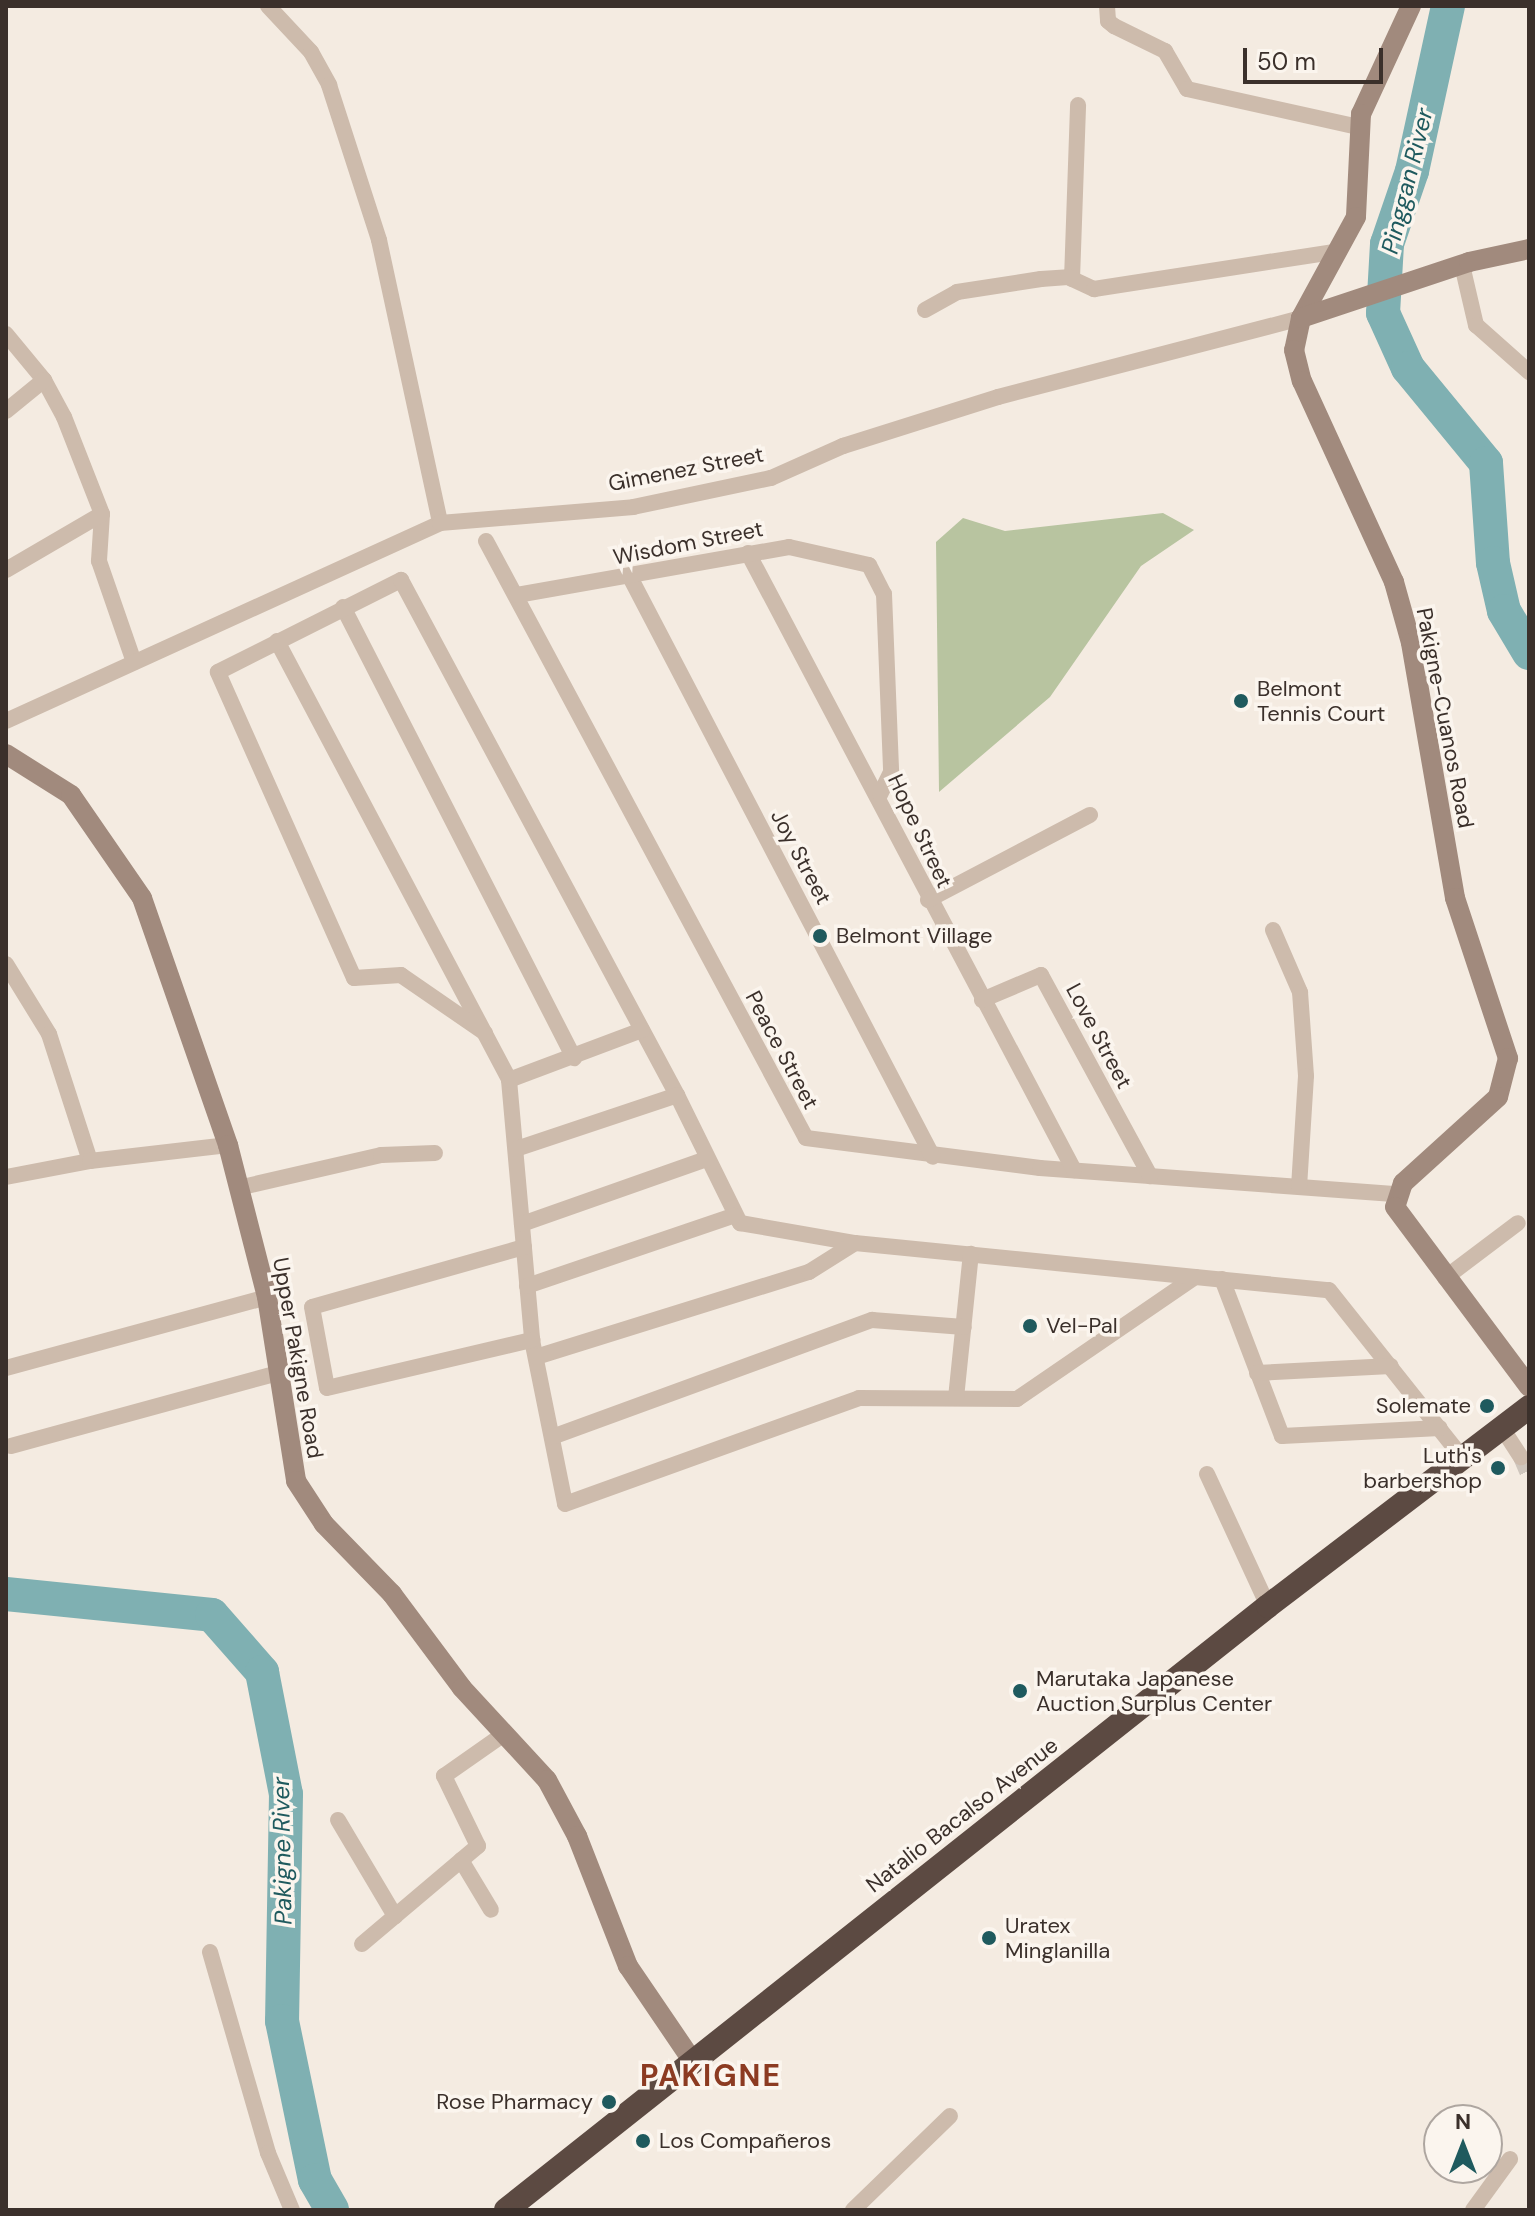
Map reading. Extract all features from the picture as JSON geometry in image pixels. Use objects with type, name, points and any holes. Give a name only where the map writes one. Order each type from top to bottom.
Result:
[{"type":"highway","name":"Natalio Bacalso Avenue","points":[[506,2210],[1268,1606],[1529,1407]]},
{"type":"street","points":[[268,6],[311,52],[329,85],[379,240],[440,523]]},
{"type":"street","points":[[1107,6],[1108,21],[1114,26],[1173,58],[1187,89],[1359,127]]},
{"type":"street","name":"Pakigne-Cuanos Road","points":[[1397,1194],[1403,1183],[1498,1097],[1508,1058],[1455,898],[1411,643],[1372,527],[1296,364],[1294,334],[1356,217],[1361,189],[1359,127],[1368,96],[1411,6]]},
{"type":"street","points":[[1072,279],[1078,105]]},
{"type":"street","name":"Gimenez Street","points":[[6,721],[440,523],[633,507],[771,478],[843,446],[998,397],[1301,318],[1462,265],[1529,249]]},
{"type":"street","points":[[925,310],[968,290],[1072,279],[1094,289],[1339,251]]},
{"type":"street","points":[[1462,265],[1476,325],[1529,372]]},
{"type":"street","points":[[6,334],[44,380],[102,514],[99,561],[134,662]]},
{"type":"street","points":[[6,411],[44,380]]},
{"type":"street","points":[[6,570],[102,514]]},
{"type":"street","name":"Peace Street","points":[[486,541],[802,1134],[817,1142],[933,1157],[1397,1194]]},
{"type":"street","name":"Wisdom Street","points":[[517,595],[789,547],[869,565],[884,594],[891,772],[880,795]]},
{"type":"street","name":"Hope Street","points":[[748,553],[880,795],[928,900],[1074,1170]]},
{"type":"street","name":"Joy Street","points":[[630,577],[933,1157]]},
{"type":"street","points":[[485,1033],[401,975],[354,978],[218,672],[401,580],[677,1095],[733,1216],[751,1229],[855,1243],[1329,1290],[1462,1457]]},
{"type":"street","points":[[343,607],[574,1058]]},
{"type":"street","points":[[277,641],[509,1080],[532,1340],[565,1504],[859,1398],[1017,1399],[1195,1277]]},
{"type":"street","name":"Upper Pakigne Road","points":[[6,754],[71,795],[142,898],[228,1145],[267,1297],[296,1481],[324,1524],[392,1594],[462,1688],[547,1780],[577,1836],[628,1966],[692,2060]]},
{"type":"street","points":[[928,900],[1090,815]]},
{"type":"street","points":[[1273,930],[1300,992],[1306,1076],[1299,1186]]},
{"type":"street","points":[[6,964],[49,1034],[90,1161]]},
{"type":"street","name":"Love Street","points":[[982,1000],[1041,975],[1150,1176]]},
{"type":"street","points":[[509,1080],[642,1030]]},
{"type":"street","points":[[516,1149],[677,1095]]},
{"type":"street","points":[[6,1177],[90,1161],[228,1145]]},
{"type":"street","points":[[238,1188],[381,1155],[435,1153]]},
{"type":"street","points":[[522,1224],[707,1159]]},
{"type":"street","points":[[1397,1194],[1401,1221],[1529,1387]]},
{"type":"street","points":[[527,1286],[733,1216]]},
{"type":"street","points":[[1445,1278],[1518,1223]]},
{"type":"street","points":[[536,1357],[809,1272],[855,1243]]},
{"type":"street","points":[[524,1247],[312,1307],[327,1388],[532,1340]]},
{"type":"street","points":[[956,1398],[971,1254]]},
{"type":"street","points":[[1222,1279],[1282,1436],[1440,1428]]},
{"type":"street","points":[[6,1368],[267,1297]]},
{"type":"street","points":[[552,1437],[872,1320],[964,1327]]},
{"type":"street","points":[[1257,1373],[1391,1366]]},
{"type":"street","points":[[11,1446],[277,1373]]},
{"type":"street","points":[[1502,1428],[1521,1457]]},
{"type":"street","points":[[1207,1474],[1268,1606]]},
{"type":"street","points":[[362,1944],[461,1860],[478,1841],[444,1776],[504,1734]]},
{"type":"street","points":[[338,1820],[395,1916]]},
{"type":"street","points":[[461,1860],[491,1910]]},
{"type":"street","points":[[210,1952],[268,2153],[292,2210]]},
{"type":"street","points":[[853,2210],[950,2116]]},
{"type":"street","points":[[1473,2210],[1510,2159]]},
{"type":"green space","points":[[1163,513],[1194,530],[1141,566],[1050,697],[939,792],[936,542],[963,518],[1005,531]]},
{"type":"waterway","name":"Pinggan River","points":[[1448,6],[1412,171],[1387,244],[1383,313],[1408,368],[1486,463],[1493,563],[1504,611],[1529,653]]},
{"type":"waterway","name":"Pakigne River","points":[[6,1594],[212,1615],[262,1672],[286,1794],[282,2021],[315,2180],[332,2210]]},
{"type":"tunnel","points":[[1521,1457],[1529,1476]]},
{"type":"place","name":"Belmont Tennis Court","points":[[1241,701]]},
{"type":"place","name":"Belmont Village","points":[[820,936]]},
{"type":"place","name":"Vel-Pal","points":[[1030,1326]]},
{"type":"place","name":"Solemate","points":[[1487,1406]]},
{"type":"place","name":"Luth's barbershop","points":[[1498,1468]]},
{"type":"place","name":"Marutaka Japanese Auction Surplus Center","points":[[1020,1691]]},
{"type":"place","name":"Uratex Minglanilla","points":[[989,1938]]},
{"type":"place","name":"Rose Pharmacy","points":[[609,2102]]},
{"type":"place","name":"Los Compañeros","points":[[643,2141]]},
{"type":"district","name":"PAKIGNE","points":[[711,2076]]}]
